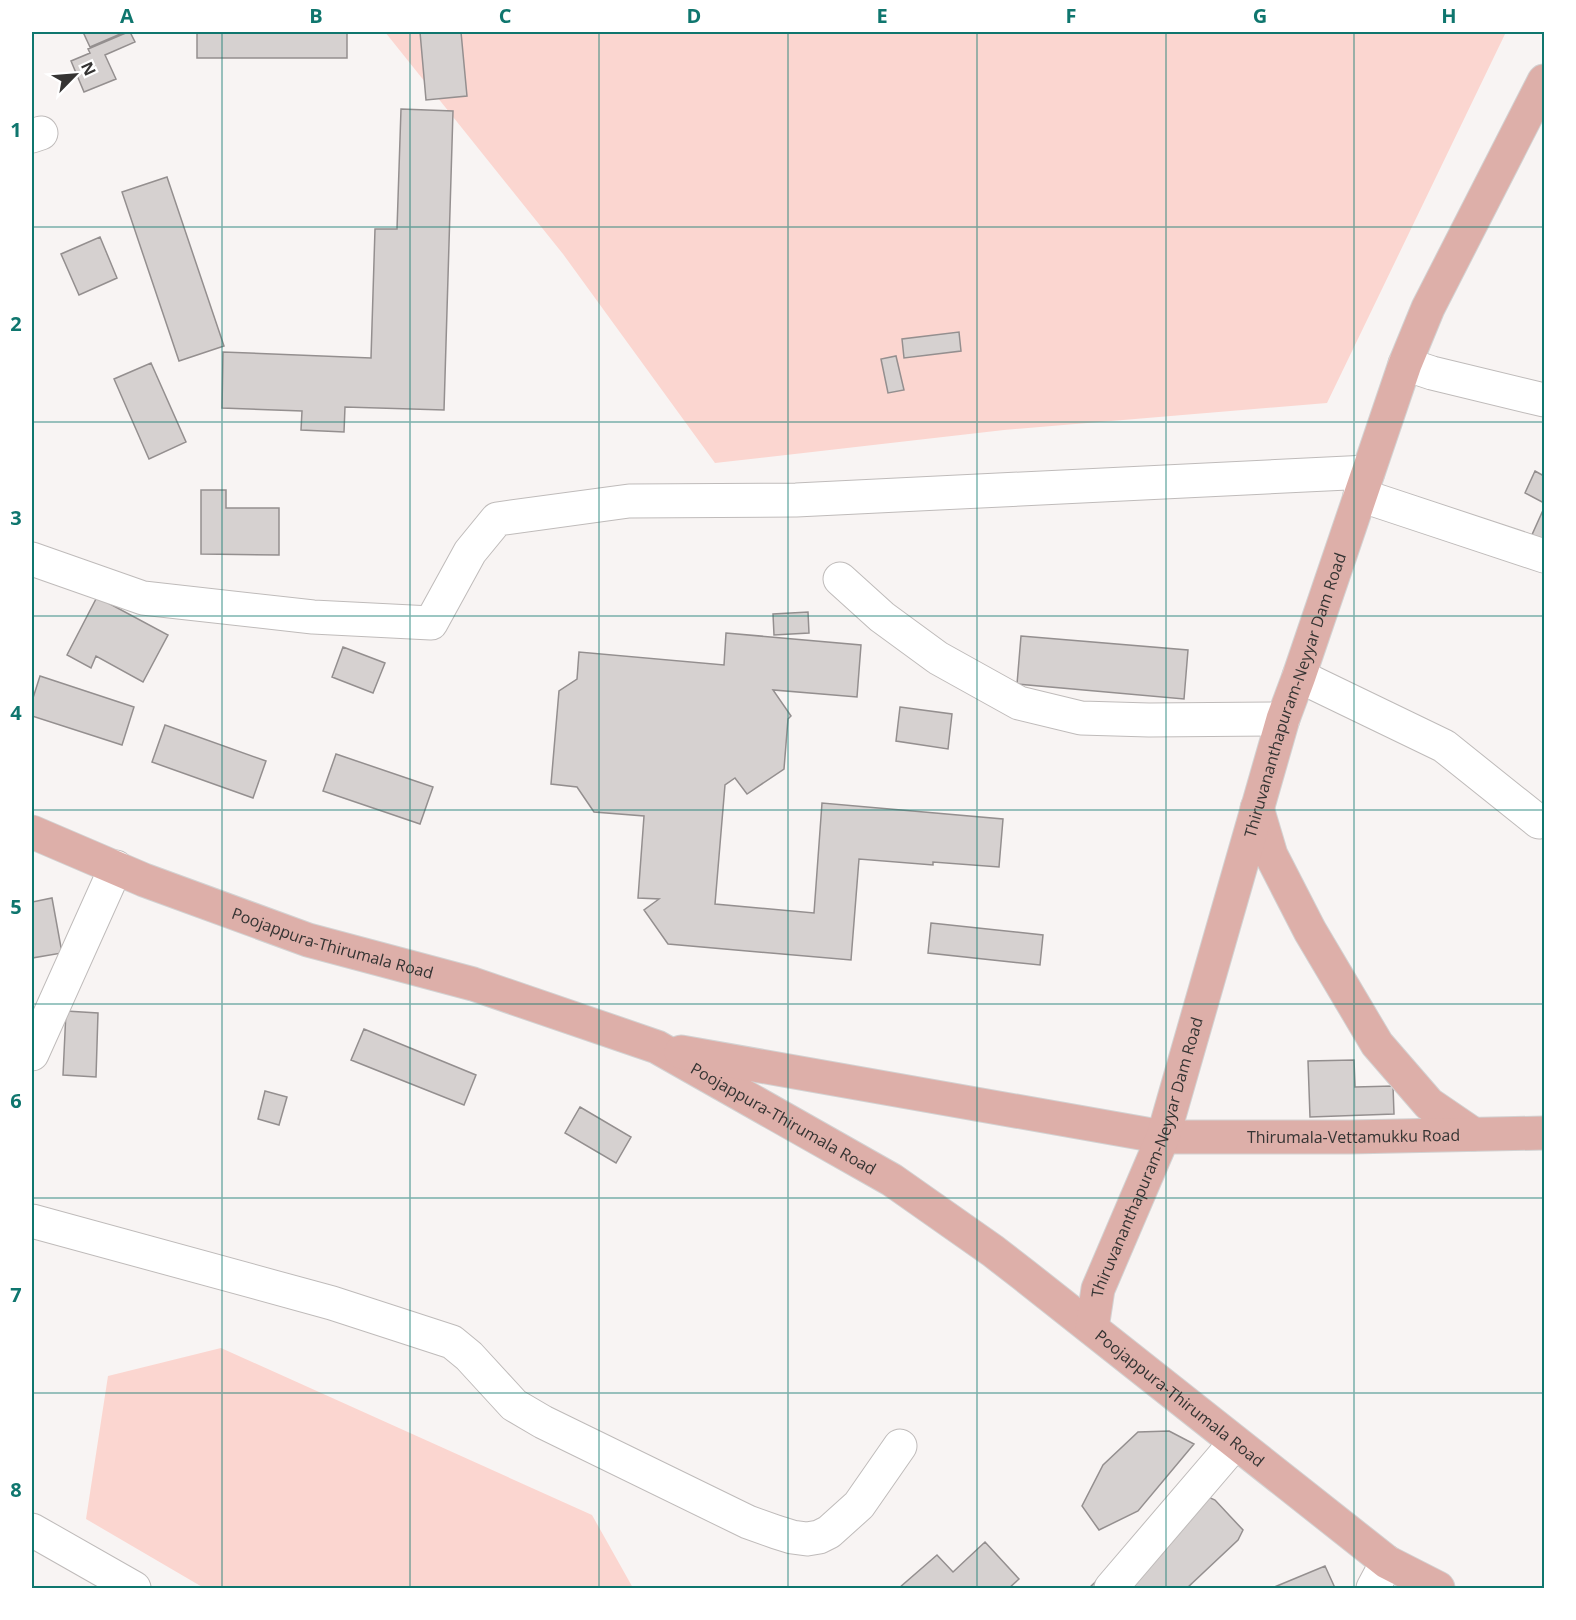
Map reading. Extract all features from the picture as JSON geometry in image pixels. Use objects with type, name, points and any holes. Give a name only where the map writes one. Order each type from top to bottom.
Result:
[{"type":"main road","name":"Thiruvananthapuram-Neyyar Dam Road","points":[[1092,1328],[1098,1289],[1163,1137],[1283,718],[1405,364],[1428,308],[1545,81]]},
{"type":"main road","points":[[1257,808],[1271,855],[1310,931],[1377,1044],[1428,1104],[1473,1134]]},
{"type":"main road","name":"Poojappura-Thirumala Road","points":[[32,832],[144,880],[308,940],[473,984],[657,1047],[892,1180],[993,1251],[1235,1443],[1380,1575],[1438,1588]]},
{"type":"main road","name":"Thirumala-Vettamukku Road","points":[[657,1047],[1163,1137],[1350,1137],[1545,1133]]},
{"type":"street","points":[[1405,364],[1432,373],[1545,400]]},
{"type":"street","points":[[32,559],[143,598],[314,617],[431,623],[470,552],[497,519],[629,501],[796,500],[1364,483],[1545,556]]},
{"type":"street","points":[[840,579],[882,617],[938,658],[1019,704],[1081,717],[1149,720],[1283,718]]},
{"type":"street","points":[[1299,676],[1444,746],[1539,822]]},
{"type":"street","points":[[32,1054],[116,867]]},
{"type":"street","points":[[32,1221],[332,1303],[452,1342],[469,1356],[514,1405],[543,1422],[748,1521],[792,1537],[807,1539],[829,1532],[859,1504],[900,1446]]},
{"type":"street","points":[[1111,1588],[1235,1443]]},
{"type":"street","points":[[32,1530],[134,1588]]},
{"type":"shaded area","points":[[385,32],[1506,32],[1327,403],[1004,430],[715,463],[563,254]]},
{"type":"shaded area","points":[[221,1348],[592,1515],[633,1588],[204,1588],[86,1519],[108,1376]]},
{"type":"building","points":[[83,32],[125,32],[90,47]]},
{"type":"building","points":[[128,32],[135,42],[105,55],[116,79],[84,92],[71,61],[90,53],[88,49]]},
{"type":"building","points":[[197,32],[347,32],[347,58],[197,58]]},
{"type":"building","points":[[420,32],[461,32],[467,96],[426,100]]},
{"type":"building","points":[[401,109],[453,111],[444,410],[345,407],[344,432],[301,430],[302,411],[222,408],[223,352],[371,358],[375,229],[397,229]]},
{"type":"building","points":[[167,177],[224,346],[179,361],[122,192]]},
{"type":"building","points":[[100,237],[117,278],[79,295],[61,254]]},
{"type":"building","points":[[959,332],[961,351],[904,358],[902,339]]},
{"type":"building","points":[[896,356],[904,390],[888,393],[881,359]]},
{"type":"building","points":[[151,363],[186,442],[149,459],[114,379]]},
{"type":"building","points":[[1535,471],[1544,476],[1544,503],[1525,493]]},
{"type":"building","points":[[201,490],[226,490],[226,508],[279,508],[279,555],[201,554]]},
{"type":"building","points":[[1544,508],[1544,543],[1531,537]]},
{"type":"building","points":[[97,597],[168,635],[143,682],[96,656],[91,668],[67,655]]},
{"type":"building","points":[[808,612],[809,633],[774,635],[773,614]]},
{"type":"building","points":[[726,633],[861,645],[857,697],[773,690],[791,716],[788,719],[784,769],[747,794],[735,778],[725,785],[715,904],[814,913],[822,803],[1003,819],[999,867],[859,859],[851,960],[668,944],[644,910],[659,899],[638,898],[644,816],[594,812],[577,787],[551,784],[559,691],[577,679],[579,652],[724,665]]},
{"type":"building","points":[[1021,636],[1188,650],[1184,699],[1017,684]]},
{"type":"building","points":[[343,647],[385,663],[373,693],[332,677]]},
{"type":"building","points":[[40,676],[134,707],[122,745],[32,716],[32,701]]},
{"type":"building","points":[[900,707],[952,714],[948,749],[896,741]]},
{"type":"building","points":[[165,725],[266,761],[253,798],[152,762]]},
{"type":"building","points":[[336,754],[433,787],[420,824],[323,791]]},
{"type":"building","points":[[52,898],[62,953],[32,958],[32,902]]},
{"type":"building","points":[[931,923],[1043,935],[1040,965],[928,953]]},
{"type":"building","points":[[66,1011],[98,1013],[96,1077],[63,1075]]},
{"type":"building","points":[[364,1029],[476,1075],[464,1105],[351,1060]]},
{"type":"building","points":[[1354,1060],[1355,1087],[1393,1086],[1394,1114],[1310,1117],[1308,1061]]},
{"type":"building","points":[[265,1091],[287,1097],[279,1125],[258,1119]]},
{"type":"building","points":[[580,1107],[631,1137],[616,1163],[565,1133]]},
{"type":"building","points":[[1169,1431],[1194,1444],[1138,1511],[1099,1530],[1082,1506],[1103,1465],[1138,1432]]},
{"type":"building","points":[[1193,1490],[1215,1500],[1243,1530],[1238,1540],[1187,1588],[1089,1588]]},
{"type":"building","points":[[985,1542],[1019,1579],[1009,1588],[899,1588],[937,1555],[953,1572]]},
{"type":"building","points":[[1325,1566],[1335,1588],[1272,1588]]}]
